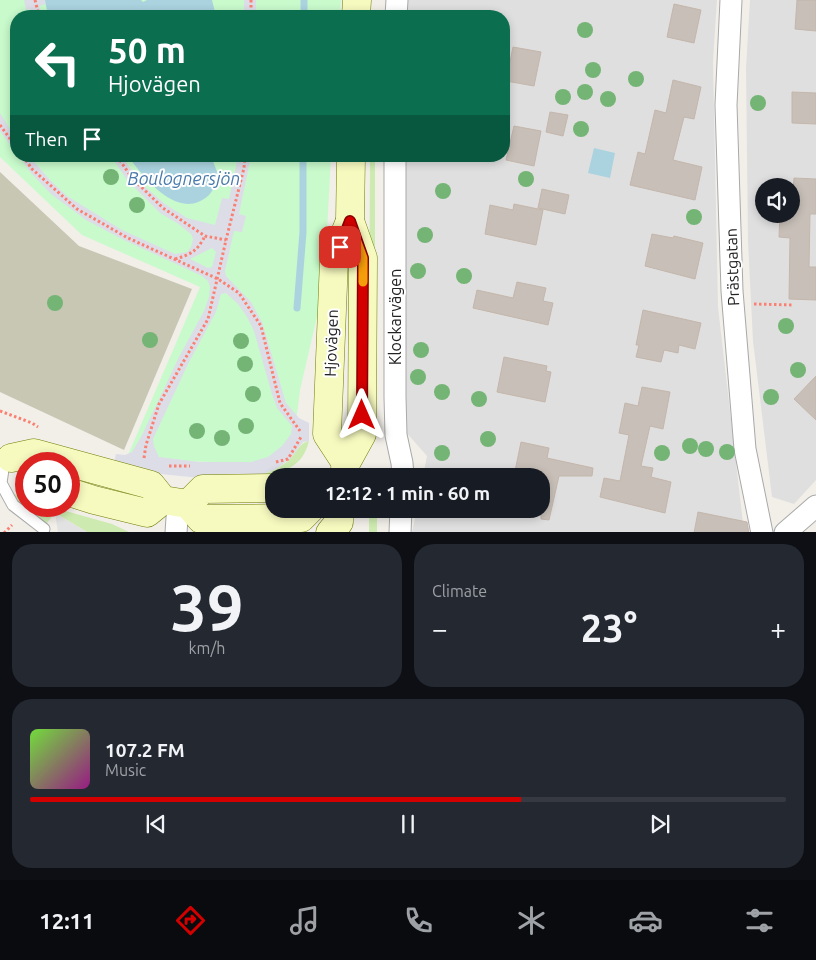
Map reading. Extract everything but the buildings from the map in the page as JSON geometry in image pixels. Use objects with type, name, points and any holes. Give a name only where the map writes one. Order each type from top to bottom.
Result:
[{"type":"main road","name":"Hjovägen","points":[[344,468],[328,434],[334,260],[350,221],[351,162]]},
{"type":"main road","points":[[10,461],[34,453],[151,485],[202,519],[301,518]]},
{"type":"main road","points":[[80,496],[146,513],[176,502],[203,489],[265,477]]},
{"type":"street","name":"Prästgatan","points":[[731,0],[726,105],[732,291],[745,449],[762,532]]},
{"type":"street","name":"Klockarvägen","points":[[395,162],[394,397],[396,435],[402,468]]},
{"type":"street","points":[[176,502],[176,532]]},
{"type":"street","points":[[785,532],[816,506]]},
{"type":"street","points":[[400,532],[401,518]]},
{"type":"lane","points":[[10,461],[1,483],[13,505],[44,529]]},
{"type":"path","points":[[0,125],[10,139]]},
{"type":"path","points":[[27,162],[32,169],[77,209],[128,238],[218,279],[239,293],[261,326],[280,403],[303,434],[288,459],[279,468]]},
{"type":"path","points":[[120,162],[132,178],[163,208],[205,236],[226,240]]},
{"type":"path","points":[[143,466],[146,445],[159,404],[208,319],[244,162]]},
{"type":"path","points":[[175,260],[199,248],[205,236]]},
{"type":"path","points":[[746,304],[794,306]]},
{"type":"path","points":[[0,411],[32,423],[40,429]]},
{"type":"path","points":[[29,427],[32,423]]},
{"type":"path","points":[[162,466],[192,466]]},
{"type":"path","points":[[4,532],[14,523]]},
{"type":"shaded area","points":[[24,0],[45,0],[46,4],[39,6],[41,10],[26,10]]},
{"type":"shaded area","points":[[244,0],[256,0],[256,10],[244,10]]},
{"type":"shaded area","points":[[407,0],[717,0],[713,62],[718,307],[744,532],[412,532],[415,518],[550,518],[550,468],[425,468],[427,456],[405,431],[406,162],[510,162],[510,10],[407,10]]},
{"type":"shaded area","points":[[750,0],[816,0],[816,480],[794,504],[772,497],[753,341],[748,242],[746,68]]},
{"type":"shaded area","points":[[0,113],[10,129],[10,145],[0,131]]},
{"type":"shaded area","points":[[23,162],[34,162],[67,196],[122,230],[175,254],[187,252],[191,247],[193,239],[191,234],[160,213],[127,180],[115,162],[126,162],[144,186],[165,204],[187,218],[215,225],[222,198],[229,199],[237,162],[250,162],[239,214],[246,216],[242,232],[234,231],[225,271],[226,276],[251,302],[262,322],[286,403],[299,418],[309,423],[309,441],[303,442],[290,459],[277,468],[265,468],[265,473],[258,476],[200,478],[151,473],[113,466],[116,454],[125,455],[132,452],[141,437],[179,357],[204,311],[210,287],[208,281],[202,276],[86,220],[51,194]],"holes":[[[212,248],[216,252],[212,267],[208,268],[190,259]],[[226,293],[238,304],[254,331],[277,408],[292,426],[291,434],[282,446],[268,457],[251,462],[199,462],[159,457],[153,439],[188,364],[216,312],[221,294]]]},
{"type":"shaded area","points":[[0,172],[79,246],[192,289],[124,450],[0,392]]},
{"type":"shaded area","points":[[56,517],[62,517],[87,532],[58,532]]},
{"type":"green space","points":[[0,0],[341,0],[340,10],[10,10],[10,162],[331,162],[325,269],[319,308],[300,390],[294,438],[264,463],[163,461],[128,455],[200,287],[82,235],[0,157]]},
{"type":"green space","points":[[370,162],[375,162],[375,280],[369,338]]},
{"type":"green space","points":[[309,441],[302,458],[297,463],[289,468],[276,468],[290,459],[300,446]]},
{"type":"green space","points":[[12,493],[15,494],[15,502],[10,498]]},
{"type":"green space","points":[[80,515],[112,524],[129,532],[87,532],[62,517],[80,517]]},
{"type":"green space","points":[[36,517],[52,517],[46,524]]},
{"type":"green space","points":[[369,518],[377,518],[377,532],[369,532]]},
{"type":"water","points":[[45,0],[141,0],[143,2],[147,0],[212,0],[214,10],[47,10]]},
{"type":"water","points":[[594,148],[615,153],[610,178],[588,173]]},
{"type":"water","name":"Boulognersjön","points":[[133,162],[213,162],[219,177],[209,195],[198,202],[186,204],[174,201],[163,194]]},
{"type":"waterway","points":[[304,0],[304,10]]},
{"type":"waterway","points":[[297,308],[303,232],[303,162]]},
{"type":"slow traffic","points":[[356,239],[363,258],[363,282]]},
{"type":"route","points":[[340,247],[350,221],[363,258],[362,415]]}]
